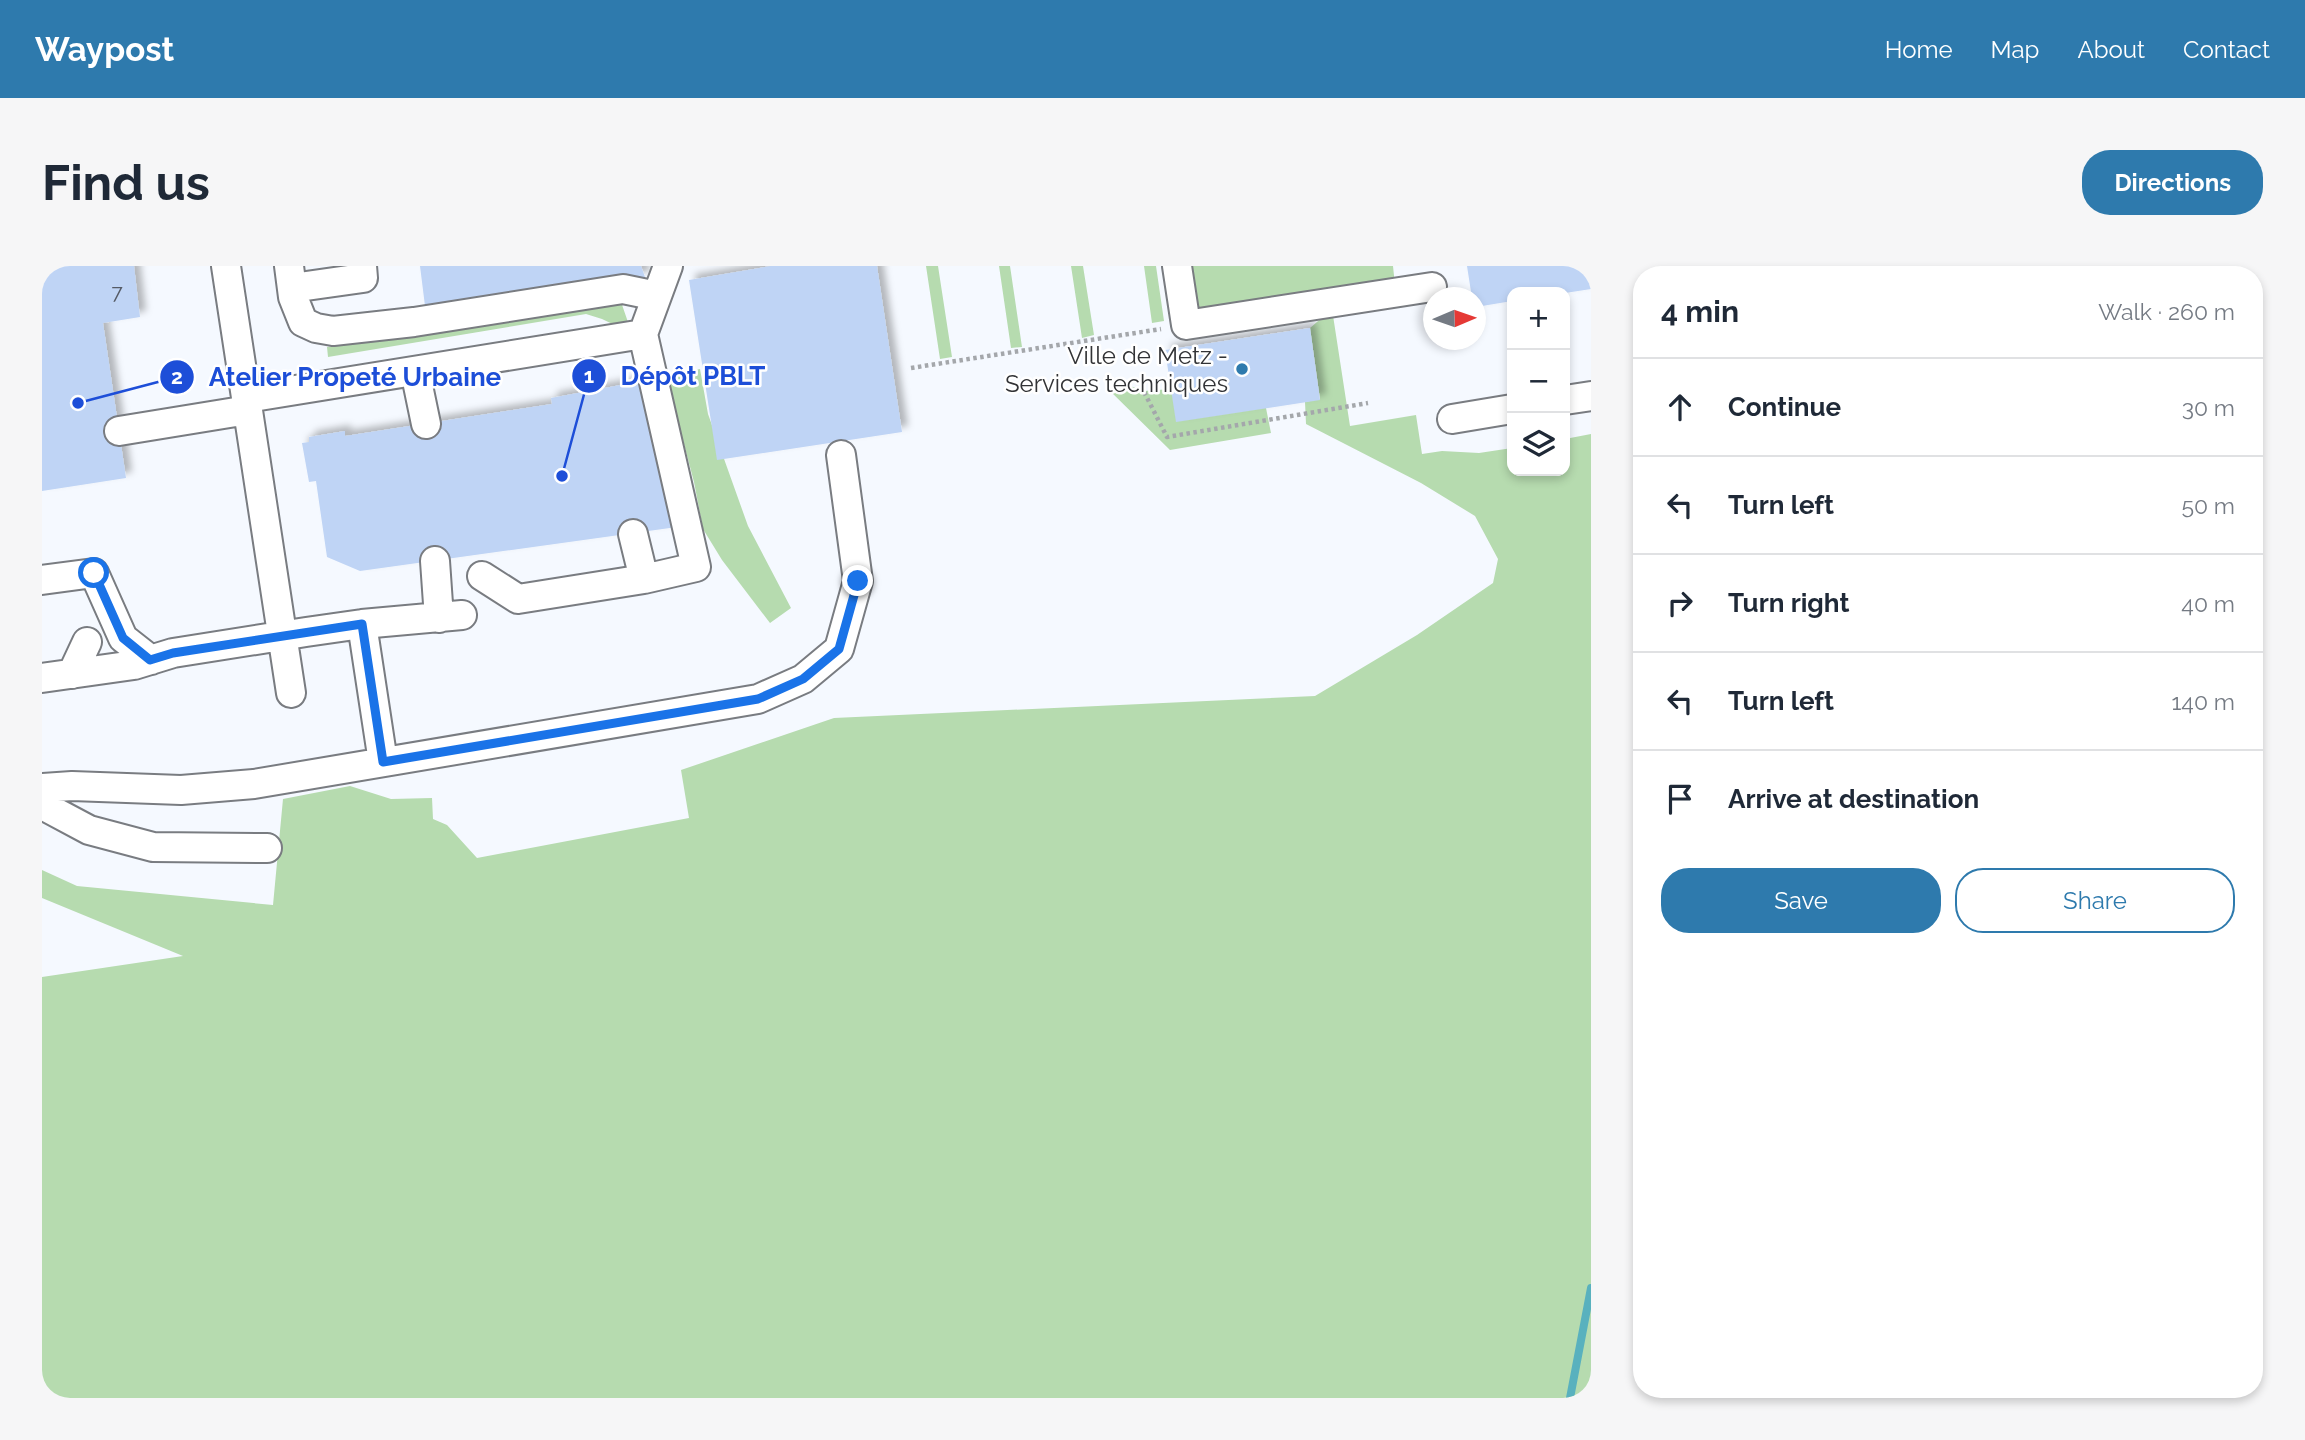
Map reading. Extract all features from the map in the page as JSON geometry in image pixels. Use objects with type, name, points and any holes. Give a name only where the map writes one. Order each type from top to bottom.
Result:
[{"type":"street","points":[[226,266],[291,693]]},
{"type":"street","points":[[362,266],[363,278],[291,277],[303,322],[333,331],[414,322],[623,289],[657,296]]},
{"type":"street","points":[[482,576],[518,599],[644,579],[696,567],[643,334],[668,266]]},
{"type":"street","points":[[1177,266],[1186,325],[1423,288]]},
{"type":"street","points":[[119,431],[415,371],[643,334]]},
{"type":"street","points":[[415,371],[426,424]]},
{"type":"street","points":[[1570,399],[1591,396]]},
{"type":"street","points":[[1452,419],[1507,410]]},
{"type":"street","points":[[42,788],[72,786],[181,790],[254,783],[758,699],[803,679],[839,649],[858,581],[841,455]]},
{"type":"street","points":[[633,534],[644,579]]},
{"type":"street","points":[[44,666],[72,674],[134,665],[173,653],[283,636],[362,624],[451,616],[435,561]]},
{"type":"street","points":[[42,580],[94,573],[123,638],[150,660]]},
{"type":"street","points":[[362,624],[383,762]]},
{"type":"street","points":[[72,674],[87,642]]},
{"type":"street","points":[[42,805],[89,830],[153,847],[267,848]]},
{"type":"path","points":[[911,368],[1186,325]]},
{"type":"path","points":[[1141,386],[1167,437],[1368,403]]},
{"type":"green space","points":[[926,266],[938,266],[952,357],[940,359]]},
{"type":"green space","points":[[999,266],[1010,266],[1022,347],[1011,348]]},
{"type":"green space","points":[[1071,266],[1083,266],[1094,335],[1082,338]]},
{"type":"green space","points":[[1144,266],[1156,266],[1164,321],[1152,323]]},
{"type":"green space","points":[[1191,266],[1393,266],[1395,285],[1198,317]]},
{"type":"green space","points":[[620,299],[629,325],[625,330],[586,314],[328,357],[327,347]]},
{"type":"green space","points":[[1332,309],[1350,426],[1416,415],[1422,454],[1442,451],[1479,453],[1507,449],[1507,476],[1570,476],[1570,438],[1591,434],[1591,1398],[42,1398],[42,977],[183,956],[42,898],[42,870],[77,886],[273,905],[283,799],[350,786],[391,799],[432,798],[433,819],[447,825],[477,858],[689,818],[681,770],[834,718],[1315,696],[1417,635],[1493,583],[1498,559],[1475,516],[1421,483],[1306,424],[1305,402],[1320,399],[1310,328]]},
{"type":"green space","points":[[700,369],[708,414],[748,526],[791,608],[770,623],[722,560],[703,529],[694,482],[666,376]]},
{"type":"green space","points":[[1127,385],[1144,391],[1171,389],[1266,408],[1271,433],[1170,450],[1108,389]]},
{"type":"building","points":[[42,266],[134,266],[140,317],[103,323],[126,478],[42,491]]},
{"type":"building","points":[[420,266],[641,266],[645,277],[425,306]]},
{"type":"building","points":[[771,266],[877,266],[902,432],[717,460],[689,280]]},
{"type":"building","points":[[1467,266],[1591,266],[1591,289],[1570,292],[1570,287],[1507,287],[1507,302],[1486,305],[1486,287],[1470,287]]},
{"type":"building","name":"Ville de Metz - Services techniques","points":[[1310,328],[1320,400],[1176,422],[1165,350]]},
{"type":"building","points":[[642,381],[677,527],[360,571],[327,557],[316,481],[309,482],[302,443],[309,442],[309,437],[345,431],[345,436],[552,404],[551,398]]},
{"type":"waterway","points":[[1570,1398],[1591,1288]]},
{"type":"place","name":"Ville de Metz - Services techniques","points":[[1242,369]]},
{"type":"place","name":"Atelier Propeté Urbaine","points":[[78,403]]},
{"type":"place","name":"Dépôt PBLT","points":[[562,476]]},
{"type":"route","points":[[94,573],[123,638],[150,660],[173,653],[362,624],[383,762],[758,699],[803,679],[839,649],[858,581]]}]
